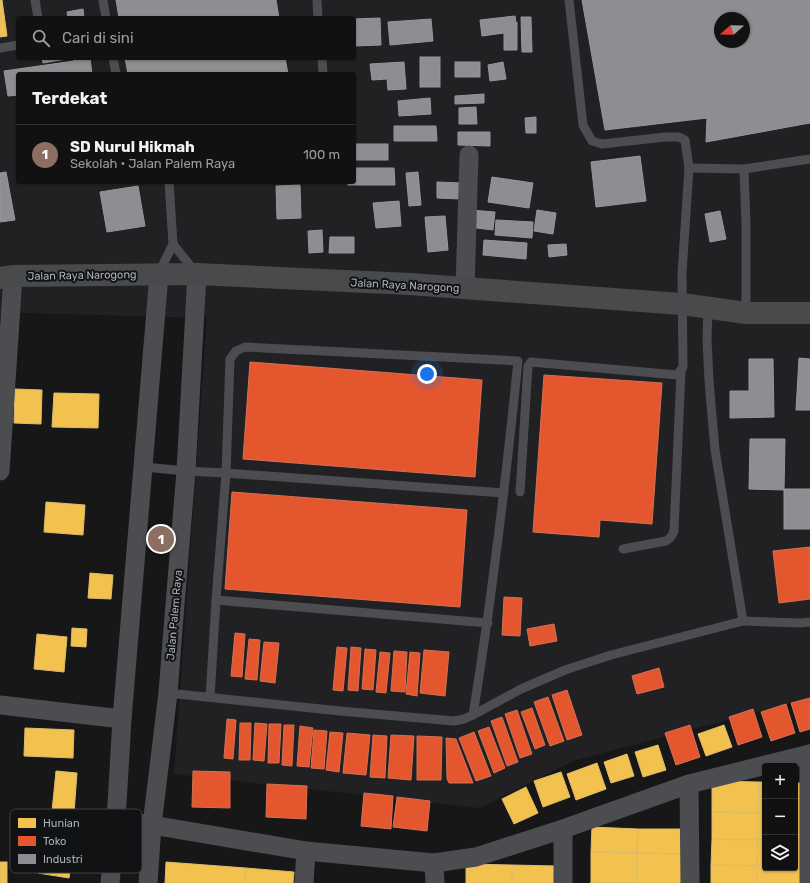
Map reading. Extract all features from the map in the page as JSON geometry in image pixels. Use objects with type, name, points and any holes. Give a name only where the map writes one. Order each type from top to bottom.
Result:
[{"type":"main road","name":"Jalan Raya Narogong","points":[[6,277],[197,274],[410,284],[682,304],[746,313],[810,313]]},
{"type":"street","points":[[465,288],[468,155]]},
{"type":"street","points":[[117,809],[122,719],[159,274]]},
{"type":"street","name":"Jalan Palem Raya","points":[[148,883],[152,825],[168,693],[186,472],[197,274]]},
{"type":"street","points":[[0,471],[6,277]]},
{"type":"street","points":[[0,705],[122,719]]},
{"type":"street","points":[[142,824],[306,851],[434,863],[476,857],[563,829],[690,784],[810,754],[809,883]]},
{"type":"street","points":[[690,784],[690,883]]},
{"type":"street","points":[[562,883],[563,829]]},
{"type":"street","points":[[304,883],[306,851]]},
{"type":"street","points":[[434,863],[435,883]]},
{"type":"street","points":[[110,883],[111,873]]},
{"type":"lane","points":[[35,0],[38,16]]},
{"type":"lane","points":[[103,0],[106,16]]},
{"type":"lane","points":[[317,0],[318,16]]},
{"type":"lane","points":[[569,0],[583,125],[592,140],[602,144],[679,136],[685,140],[689,168],[682,273],[683,367],[681,372],[674,531],[671,537],[666,541],[623,549]]},
{"type":"lane","points":[[0,48],[16,45]]},
{"type":"lane","points":[[113,60],[116,72]]},
{"type":"lane","points":[[322,60],[323,72]]},
{"type":"lane","points":[[689,168],[744,169],[810,159]]},
{"type":"lane","points":[[744,169],[746,224],[746,313]]},
{"type":"lane","points":[[159,274],[173,244],[169,184]]},
{"type":"lane","points":[[173,244],[197,274]]},
{"type":"lane","points":[[708,307],[707,340],[709,381],[715,450],[743,621]]},
{"type":"lane","points":[[210,697],[226,473],[230,359],[236,351],[245,348],[518,361],[488,622],[473,715]]},
{"type":"lane","points":[[520,492],[528,366],[531,362],[677,375],[681,372]]},
{"type":"lane","points":[[144,467],[186,472],[226,473],[504,493]]},
{"type":"lane","points":[[216,600],[488,622]]},
{"type":"lane","points":[[168,693],[454,721],[473,715],[521,689],[565,670],[611,655],[743,621],[810,622]]},
{"type":"shaded area","points":[[0,0],[810,0],[810,698],[573,761],[480,808],[174,774],[207,318],[23,313],[0,314]]},
{"type":"building: Hunian","points":[[0,0],[2,0],[7,36],[0,37]]},
{"type":"building: Hunian","points":[[15,389],[42,390],[41,424],[14,423]]},
{"type":"building: Hunian","points":[[54,393],[99,394],[98,428],[52,427]]},
{"type":"building: Hunian","points":[[46,502],[85,505],[83,535],[44,532]]},
{"type":"building: Hunian","points":[[90,573],[113,575],[111,599],[88,598]]},
{"type":"building: Hunian","points":[[72,628],[87,629],[86,647],[71,646]]},
{"type":"building: Hunian","points":[[37,634],[67,637],[64,672],[34,669]]},
{"type":"building: Hunian","points":[[724,725],[732,747],[706,756],[698,734]]},
{"type":"building: Hunian","points":[[25,728],[74,730],[73,758],[24,756]]},
{"type":"building: Hunian","points":[[658,745],[666,770],[643,777],[635,752]]},
{"type":"building: Hunian","points":[[627,754],[634,776],[611,783],[604,762]]},
{"type":"building: Hunian","points":[[597,763],[606,789],[576,800],[567,774]]},
{"type":"building: Hunian","points":[[56,771],[77,773],[74,809],[52,809]]},
{"type":"building: Hunian","points":[[561,772],[570,797],[543,807],[534,781]]},
{"type":"building: Hunian","points":[[712,781],[759,782],[758,813],[712,812]]},
{"type":"building: Hunian","points":[[759,782],[762,782],[762,813],[758,813]]},
{"type":"building: Hunian","points":[[798,783],[803,783],[803,814],[798,813]]},
{"type":"building: Hunian","points":[[526,787],[538,813],[514,824],[502,799]]},
{"type":"building: Hunian","points":[[712,812],[758,813],[758,840],[712,839]]},
{"type":"building: Hunian","points":[[758,813],[762,813],[762,840],[758,840]]},
{"type":"building: Hunian","points":[[798,813],[803,814],[802,841],[798,841]]},
{"type":"building: Hunian","points":[[592,827],[638,829],[637,853],[591,852]]},
{"type":"building: Hunian","points":[[638,829],[682,829],[682,854],[637,853]]},
{"type":"building: Hunian","points":[[712,839],[758,840],[757,866],[711,865]]},
{"type":"building: Hunian","points":[[758,840],[762,840],[762,866],[757,866]]},
{"type":"building: Hunian","points":[[798,841],[802,841],[802,867],[798,867]]},
{"type":"building: Hunian","points":[[591,852],[637,853],[637,883],[591,882]]},
{"type":"building: Hunian","points":[[637,853],[682,854],[682,883],[637,883]]},
{"type":"building: Hunian","points":[[0,862],[7,862],[7,883],[0,883]]},
{"type":"building: Hunian","points":[[166,862],[246,868],[245,883],[165,883]]},
{"type":"building: Hunian","points":[[466,864],[512,865],[512,883],[466,883]]},
{"type":"building: Hunian","points":[[512,865],[557,866],[557,883],[512,883]]},
{"type":"building: Hunian","points":[[711,865],[757,866],[757,883],[711,883]]},
{"type":"building: Hunian","points":[[757,866],[762,866],[762,871],[798,871],[798,867],[802,867],[802,883],[757,883]]},
{"type":"building: Hunian","points":[[246,868],[294,872],[293,883],[245,883]]},
{"type":"building: Hunian","points":[[38,873],[70,873],[69,878]]},
{"type":"building: Hunian","points":[[591,882],[637,883],[590,883]]},
{"type":"building: Toko","points":[[250,362],[482,380],[475,477],[243,459]]},
{"type":"building: Toko","points":[[544,375],[662,383],[652,524],[600,520],[599,537],[533,532]]},
{"type":"building: Toko","points":[[232,492],[467,510],[460,607],[225,589]]},
{"type":"building: Toko","points":[[810,547],[810,599],[779,603],[773,551]]},
{"type":"building: Toko","points":[[504,597],[522,598],[520,636],[502,635]]},
{"type":"building: Toko","points":[[554,624],[557,641],[530,646],[527,629]]},
{"type":"building: Toko","points":[[235,633],[245,634],[242,677],[231,676]]},
{"type":"building: Toko","points":[[249,639],[260,640],[257,680],[245,679]]},
{"type":"building: Toko","points":[[264,642],[279,643],[275,683],[260,681]]},
{"type":"building: Toko","points":[[337,647],[347,648],[343,691],[333,690]]},
{"type":"building: Toko","points":[[351,647],[361,648],[358,691],[348,690]]},
{"type":"building: Toko","points":[[365,649],[376,650],[373,690],[362,689]]},
{"type":"building: Toko","points":[[424,650],[449,652],[445,696],[420,693]]},
{"type":"building: Toko","points":[[394,651],[407,652],[405,692],[391,691]]},
{"type":"building: Toko","points":[[380,652],[390,653],[386,693],[376,692]]},
{"type":"building: Toko","points":[[410,652],[420,653],[417,696],[406,694]]},
{"type":"building: Toko","points":[[659,668],[664,687],[637,694],[632,676]]},
{"type":"building: Toko","points":[[567,690],[582,735],[567,740],[552,695]]},
{"type":"building: Toko","points":[[548,697],[564,741],[550,746],[534,702]]},
{"type":"building: Toko","points":[[810,698],[810,729],[800,732],[791,703]]},
{"type":"building: Toko","points":[[786,704],[795,733],[771,741],[761,712]]},
{"type":"building: Toko","points":[[532,708],[545,745],[535,749],[521,712]]},
{"type":"building: Toko","points":[[753,709],[762,737],[738,745],[729,717]]},
{"type":"building: Toko","points":[[517,710],[532,754],[520,758],[505,714]]},
{"type":"building: Toko","points":[[502,717],[518,762],[507,766],[491,721]]},
{"type":"building: Toko","points":[[227,719],[236,720],[233,759],[224,758]]},
{"type":"building: Toko","points":[[240,723],[251,723],[250,760],[239,760]]},
{"type":"building: Toko","points":[[255,723],[267,724],[264,761],[253,760]]},
{"type":"building: Toko","points":[[269,724],[281,724],[279,763],[268,763]]},
{"type":"building: Toko","points":[[284,725],[294,725],[292,766],[282,765]]},
{"type":"building: Toko","points":[[690,725],[700,757],[676,765],[665,733]]},
{"type":"building: Toko","points":[[300,726],[313,728],[309,767],[297,766]]},
{"type":"building: Toko","points":[[489,727],[505,768],[494,773],[478,731]]},
{"type":"building: Toko","points":[[314,730],[327,731],[324,769],[311,768]]},
{"type":"building: Toko","points":[[330,732],[343,733],[339,772],[326,770]]},
{"type":"building: Toko","points":[[474,732],[491,776],[476,781],[459,738]]},
{"type":"building: Toko","points":[[347,733],[370,735],[366,775],[343,773]]},
{"type":"building: Toko","points":[[373,735],[387,736],[385,778],[370,777]]},
{"type":"building: Toko","points":[[391,735],[414,736],[411,780],[388,778]]},
{"type":"building: Toko","points":[[417,736],[442,737],[441,780],[417,780]]},
{"type":"building: Toko","points":[[446,738],[456,739],[473,783],[449,783],[447,779]]},
{"type":"building: Toko","points":[[193,771],[230,772],[230,808],[192,807]]},
{"type":"building: Toko","points":[[267,784],[307,786],[306,819],[266,817]]},
{"type":"building: Toko","points":[[364,793],[393,796],[391,829],[361,826]]},
{"type":"building: Toko","points":[[397,797],[430,801],[427,831],[393,827]]},
{"type":"building: Industri","points":[[116,0],[276,0],[279,16],[119,16]]},
{"type":"building: Industri","points":[[582,0],[810,0],[810,123],[706,142],[707,118],[605,130]]},
{"type":"building: Industri","points":[[83,9],[84,16],[68,16],[67,12]]},
{"type":"building: Industri","points":[[515,16],[516,23],[517,22],[517,50],[504,50],[504,33],[482,36],[480,20]]},
{"type":"building: Industri","points":[[521,17],[531,17],[532,52],[522,52]]},
{"type":"building: Industri","points":[[380,18],[381,45],[356,46],[356,19]]},
{"type":"building: Industri","points":[[431,19],[433,41],[390,45],[388,22]]},
{"type":"building: Industri","points":[[420,57],[440,57],[440,87],[420,87]]},
{"type":"building: Industri","points":[[42,60],[60,60],[43,63]]},
{"type":"building: Industri","points":[[90,60],[92,72],[16,72],[16,95],[8,96],[4,71]]},
{"type":"building: Industri","points":[[125,60],[285,60],[288,72],[128,72]]},
{"type":"building: Industri","points":[[404,62],[406,89],[388,90],[387,79],[372,80],[370,64]]},
{"type":"building: Industri","points":[[455,62],[480,62],[480,77],[455,77]]},
{"type":"building: Industri","points":[[503,62],[506,79],[490,81],[488,65]]},
{"type":"building: Industri","points":[[484,94],[484,103],[455,104],[455,96]]},
{"type":"building: Industri","points":[[430,98],[431,114],[399,116],[398,101]]},
{"type":"building: Industri","points":[[476,107],[477,124],[459,124],[459,108]]},
{"type":"building: Industri","points":[[536,117],[536,133],[526,133],[525,118]]},
{"type":"building: Industri","points":[[394,126],[436,126],[437,141],[394,141]]},
{"type":"building: Industri","points":[[458,132],[490,132],[490,146],[458,145]]},
{"type":"building: Industri","points":[[356,144],[388,144],[388,160],[356,160]]},
{"type":"building: Industri","points":[[640,156],[646,201],[596,207],[591,162]]},
{"type":"building: Industri","points":[[356,168],[394,168],[395,185],[348,185],[356,184]]},
{"type":"building: Industri","points":[[6,172],[15,220],[0,222],[0,173]]},
{"type":"building: Industri","points":[[418,172],[421,205],[409,206],[406,173]]},
{"type":"building: Industri","points":[[492,177],[533,183],[529,208],[488,202]]},
{"type":"building: Industri","points":[[437,182],[462,183],[461,199],[437,198]]},
{"type":"building: Industri","points":[[300,185],[301,218],[277,219],[276,186]]},
{"type":"building: Industri","points":[[138,186],[145,226],[107,232],[100,192]]},
{"type":"building: Industri","points":[[399,201],[401,226],[376,228],[373,203]]},
{"type":"building: Industri","points":[[470,210],[495,212],[493,230],[468,227]]},
{"type":"building: Industri","points":[[537,210],[556,213],[553,234],[534,231]]},
{"type":"building: Industri","points":[[720,211],[726,239],[710,242],[705,214]]},
{"type":"building: Industri","points":[[445,216],[448,250],[428,252],[425,217]]},
{"type":"building: Industri","points":[[496,220],[533,222],[532,238],[495,235]]},
{"type":"building: Industri","points":[[322,230],[323,252],[309,253],[308,231]]},
{"type":"building: Industri","points":[[330,237],[354,237],[354,253],[329,253]]},
{"type":"building: Industri","points":[[484,240],[527,243],[526,259],[483,255]]},
{"type":"building: Industri","points":[[566,244],[567,255],[549,257],[548,245]]},
{"type":"building: Industri","points":[[799,358],[810,359],[810,410],[796,410]]},
{"type":"building: Industri","points":[[749,359],[773,359],[774,417],[730,418],[730,391],[749,391]]},
{"type":"building: Industri","points":[[750,439],[785,439],[784,490],[749,489]]},
{"type":"building: Industri","points":[[784,489],[810,489],[810,529],[784,529]]},
{"type":"place","name":"SD Nurul Hikmah","points":[[161,539]]}]
